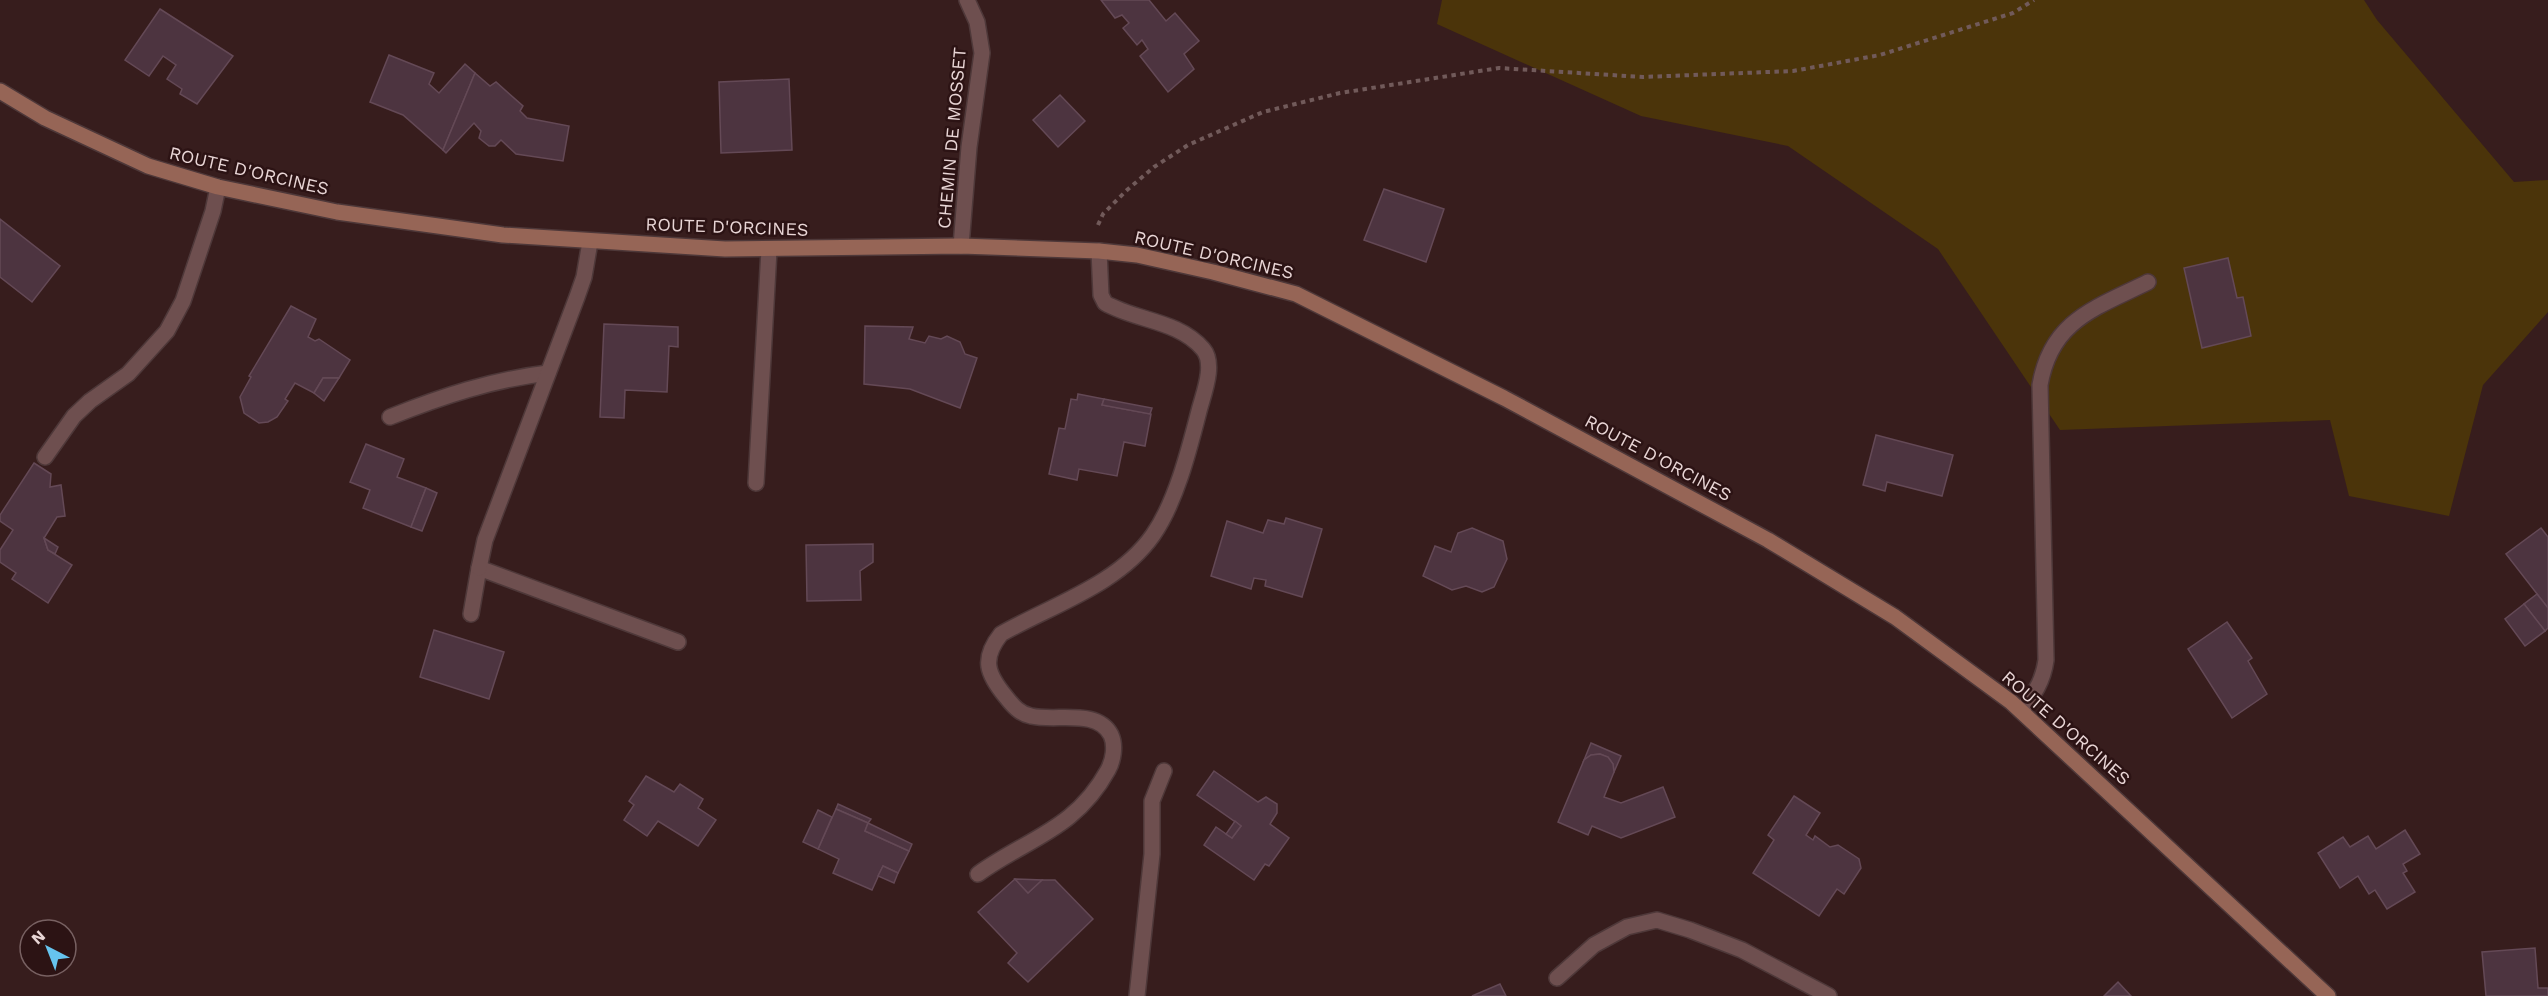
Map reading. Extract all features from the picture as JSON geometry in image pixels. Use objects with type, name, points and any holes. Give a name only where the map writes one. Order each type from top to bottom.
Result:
[{"type":"main road","name":"ROUTE D'ORCINES","points":[[0,91],[45,118],[111,151],[148,166],[218,187],[337,212],[503,236],[590,242],[769,250],[961,246],[1094,251],[1137,255],[1202,269],[1296,294],[1504,398],[1768,540],[1895,617],[2021,711],[2328,996]]},
{"type":"street","name":"CHEMIN DE MOSSET","points":[[961,246],[969,147],[982,53],[977,22],[967,0]]},
{"type":"street","points":[[45,457],[74,416],[90,401],[128,374],[167,331],[183,302],[213,211],[218,187]]},
{"type":"street","points":[[471,614],[485,540],[584,277],[590,242]]},
{"type":"street","points":[[756,483],[769,250]]},
{"type":"street","points":[[978,874],[1000,858],[1050,833],[1068,819],[1099,786],[1110,766],[1113,752],[1113,740],[1108,729],[1091,719],[1031,716],[1017,710],[993,682],[988,658],[992,646],[1001,634],[1103,580],[1131,559],[1153,535],[1170,501],[1186,457],[1206,385],[1208,364],[1205,351],[1192,340],[1171,327],[1113,308],[1105,303],[1101,295],[1094,251]]},
{"type":"street","points":[[2021,711],[2039,688],[2046,660],[2040,385],[2043,366],[2050,349],[2062,332],[2078,318],[2148,282]]},
{"type":"street","points":[[390,417],[447,394],[502,380],[548,373]]},
{"type":"street","points":[[479,568],[678,642]]},
{"type":"street","points":[[1137,996],[1152,854],[1152,801],[1164,771]]},
{"type":"street","points":[[1557,978],[1594,945],[1627,927],[1657,920],[1742,950],[1829,996]]},
{"type":"path","points":[[1094,251],[1094,231],[1103,214],[1126,190],[1188,145],[1263,112],[1340,93],[1499,68],[1643,77],[1794,71],[1881,55],[2013,13],[2034,0]]},
{"type":"shaded area","points":[[1442,0],[2364,0],[2377,20],[2514,182],[2548,180],[2548,312],[2483,385],[2449,516],[2349,496],[2330,420],[2060,430],[1938,249],[1788,146],[1641,116],[1437,24]]},
{"type":"building","points":[[1101,0],[1149,0],[1166,21],[1175,13],[1199,41],[1184,54],[1194,69],[1168,92],[1140,56],[1148,49],[1142,40],[1137,45],[1123,28],[1129,23],[1122,15],[1115,18]]},
{"type":"building","points":[[160,9],[233,56],[197,104],[180,94],[182,89],[167,79],[176,65],[163,56],[149,76],[125,60]]},
{"type":"building","points":[[389,55],[434,73],[429,84],[439,93],[465,64],[475,73],[443,150],[403,115],[370,102]]},
{"type":"building","points":[[475,73],[490,86],[496,82],[523,106],[520,111],[527,118],[569,126],[563,161],[516,154],[501,140],[495,146],[489,146],[479,138],[481,131],[474,123],[446,153],[443,150]]},
{"type":"building","points":[[789,79],[792,150],[721,153],[719,82]]},
{"type":"building","points":[[1060,95],[1085,121],[1058,147],[1033,120]]},
{"type":"building","points":[[1384,189],[1444,209],[1426,262],[1364,240]]},
{"type":"building","points":[[0,219],[60,266],[32,302],[0,277]]},
{"type":"building","points":[[2228,258],[2237,298],[2243,297],[2251,336],[2202,348],[2184,268]]},
{"type":"building","points":[[291,306],[316,319],[308,337],[315,341],[319,339],[350,360],[339,378],[323,378],[314,393],[295,383],[285,399],[288,401],[277,417],[268,422],[259,423],[244,413],[240,397],[251,377],[249,376]]},
{"type":"building","points":[[604,324],[678,327],[678,347],[669,346],[667,392],[625,390],[624,418],[600,417]]},
{"type":"building","points":[[865,326],[913,327],[909,339],[925,343],[929,336],[941,339],[947,336],[960,342],[965,354],[977,358],[960,408],[910,389],[864,384]]},
{"type":"building","points":[[323,378],[339,378],[324,401],[314,393]]},
{"type":"building","points":[[1078,394],[1104,399],[1102,405],[1151,414],[1145,446],[1124,442],[1117,476],[1079,469],[1077,480],[1049,474],[1059,428],[1065,429],[1071,399],[1077,400]]},
{"type":"building","points":[[1104,399],[1152,408],[1150,414],[1102,405]]},
{"type":"building","points":[[1876,435],[1953,455],[1942,496],[1887,482],[1885,491],[1863,485]]},
{"type":"building","points":[[366,444],[404,459],[397,477],[426,488],[411,527],[363,508],[370,490],[350,482]]},
{"type":"building","points":[[34,463],[51,474],[50,487],[61,485],[65,516],[57,517],[44,538],[48,550],[72,565],[48,603],[12,579],[16,573],[0,562],[0,550],[13,530],[0,521],[0,515]]},
{"type":"building","points":[[426,488],[437,493],[422,531],[411,527]]},
{"type":"building","points":[[1286,518],[1322,529],[1302,597],[1265,586],[1266,580],[1254,578],[1251,589],[1211,576],[1227,521],[1263,533],[1268,520],[1284,524]]},
{"type":"building","points":[[1472,528],[1503,541],[1507,559],[1494,587],[1482,592],[1466,586],[1452,590],[1423,576],[1435,546],[1451,552],[1458,533]]},
{"type":"building","points":[[2541,528],[2548,537],[2548,608],[2506,554]]},
{"type":"building","points":[[44,538],[58,547],[55,554],[48,550]]},
{"type":"building","points":[[873,544],[873,562],[860,571],[861,600],[807,601],[806,545]]},
{"type":"building","points":[[2537,594],[2548,608],[2548,628],[2545,631],[2524,604]]},
{"type":"building","points":[[2524,604],[2545,631],[2525,646],[2505,619]]},
{"type":"building","points":[[2227,622],[2252,658],[2248,661],[2267,694],[2232,718],[2188,649]]},
{"type":"building","points":[[434,630],[504,652],[489,699],[420,677]]},
{"type":"building","points":[[1591,743],[1621,756],[1614,772],[1613,764],[1608,757],[1600,754],[1591,755],[1584,760]]},
{"type":"building","points":[[1600,754],[1608,757],[1613,764],[1614,772],[1604,797],[1621,803],[1663,787],[1675,817],[1621,838],[1592,826],[1588,835],[1558,822],[1584,760],[1591,755]]},
{"type":"building","points":[[1214,771],[1258,802],[1266,797],[1277,804],[1277,813],[1270,824],[1289,838],[1269,866],[1265,864],[1254,880],[1204,845],[1216,827],[1232,838],[1241,826],[1197,795]]},
{"type":"building","points":[[646,776],[674,792],[680,784],[703,799],[698,808],[716,820],[698,846],[658,821],[647,836],[624,820],[634,805],[629,801]]},
{"type":"building","points":[[1794,796],[1820,813],[1806,835],[1813,840],[1815,836],[1830,847],[1838,845],[1859,859],[1861,868],[1844,894],[1837,889],[1819,916],[1753,873],[1774,840],[1768,835]]},
{"type":"building","points":[[838,804],[871,819],[868,823],[836,809]]},
{"type":"building","points":[[836,809],[868,823],[865,831],[909,851],[898,873],[883,866],[872,890],[833,873],[839,859],[818,849]]},
{"type":"building","points":[[818,810],[832,817],[818,849],[803,842]]},
{"type":"building","points":[[1235,821],[1241,826],[1232,838],[1226,834]]},
{"type":"building","points":[[868,823],[912,844],[909,851],[865,831]]},
{"type":"building","points":[[2405,830],[2420,854],[2403,864],[2407,871],[2403,873],[2415,892],[2387,909],[2375,890],[2369,894],[2358,876],[2340,888],[2318,853],[2343,837],[2350,847],[2368,836],[2376,849]]},
{"type":"building","points":[[883,866],[898,873],[894,883],[878,876]]},
{"type":"building","points":[[1015,879],[1028,893],[1042,880],[1055,880],[1093,919],[1028,982],[1008,963],[1017,953],[978,912]]},
{"type":"building","points":[[1015,879],[1042,880],[1028,893]]},
{"type":"building","points":[[2535,948],[2538,988],[2548,988],[2548,996],[2486,996],[2482,952]]},
{"type":"building","points":[[2118,982],[2131,996],[2104,996]]},
{"type":"building","points":[[1500,984],[1506,996],[1472,996]]}]
